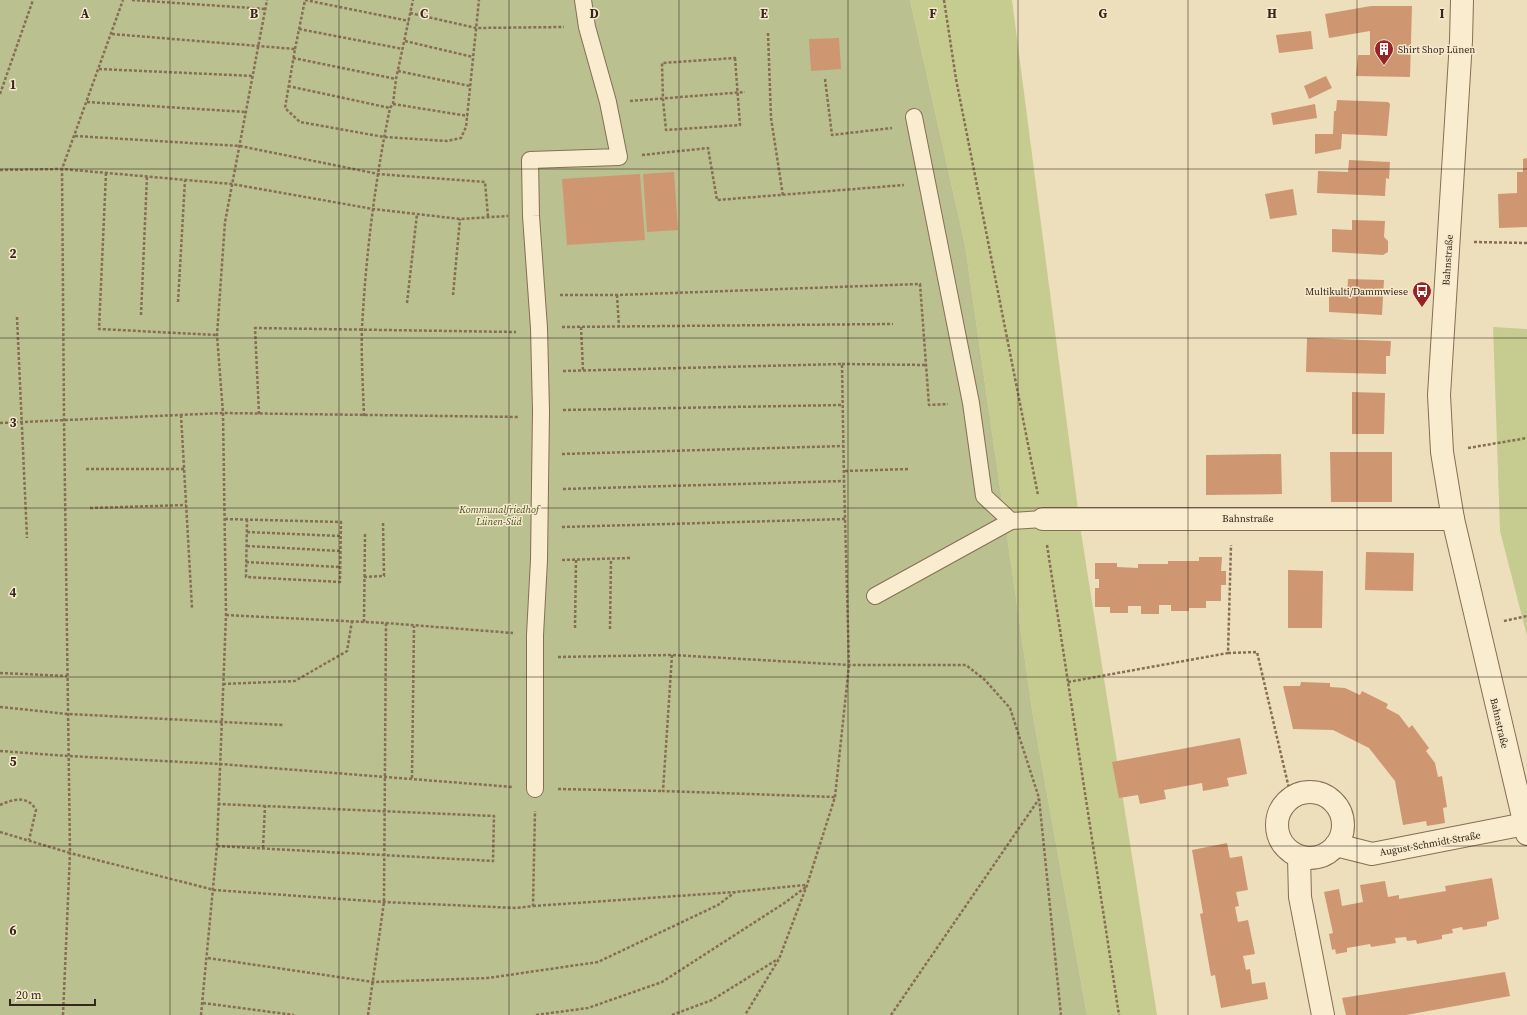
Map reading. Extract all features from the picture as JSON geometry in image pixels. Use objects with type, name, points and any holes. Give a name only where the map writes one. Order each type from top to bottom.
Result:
[{"type":"street","name":"Bahnstraße","points":[[1462,0],[1461,40],[1439,395],[1442,452],[1453,519],[1526,829]]},
{"type":"street","name":"Bahnstraße","points":[[1043,518],[1453,519]]},
{"type":"street","points":[[1303,792],[1316,792],[1328,798],[1338,807],[1342,820],[1342,833],[1336,845],[1329,852],[1320,857],[1309,858],[1299,857],[1286,849],[1279,837],[1277,822],[1281,808],[1291,797],[1303,792]]},
{"type":"street","name":"August-Schmidt-Straße","points":[[1336,845],[1372,854],[1526,829]]},
{"type":"street","points":[[1299,857],[1300,897],[1323,1015]]},
{"type":"lane","points":[[535,789],[535,635],[540,528],[541,414],[540,330],[536,295],[531,216],[530,160],[619,157],[608,102],[587,27],[583,0]]},
{"type":"lane","points":[[914,117],[971,403],[984,496],[1011,522]]},
{"type":"lane","points":[[876,596],[1011,522],[1043,518]]},
{"type":"path","points":[[0,94],[33,0]]},
{"type":"path","points":[[63,1015],[70,853],[62,169],[123,0]]},
{"type":"path","points":[[132,0],[266,9]]},
{"type":"path","points":[[201,1015],[208,958],[217,846],[226,615],[223,413],[217,334],[225,222],[254,76],[258,45],[267,0]]},
{"type":"path","points":[[409,21],[305,0],[293,58],[285,108],[300,122],[384,137],[448,141],[460,138],[466,127],[468,116],[479,0]]},
{"type":"path","points":[[364,416],[362,329],[373,209],[384,137],[390,108],[393,104],[396,79],[413,0]]},
{"type":"path","points":[[410,13],[476,28],[587,27]]},
{"type":"path","points":[[299,29],[403,49]]},
{"type":"path","points":[[768,33],[771,118],[783,196]]},
{"type":"path","points":[[112,34],[296,49]]},
{"type":"path","points":[[404,41],[473,57]]},
{"type":"path","points":[[293,58],[396,79]]},
{"type":"path","points":[[735,58],[740,125],[666,130],[663,100],[662,63],[735,58]]},
{"type":"path","points":[[99,69],[254,76]]},
{"type":"path","points":[[398,70],[470,86]]},
{"type":"path","points":[[826,79],[832,135],[893,128]]},
{"type":"path","points":[[288,86],[390,108]]},
{"type":"path","points":[[608,102],[663,100],[738,94],[745,92]]},
{"type":"path","points":[[87,102],[246,112]]},
{"type":"path","points":[[393,104],[468,116]]},
{"type":"path","points":[[75,136],[240,146],[378,174],[484,182],[488,217]]},
{"type":"path","points":[[619,157],[708,148],[717,200],[783,196],[926,183]]},
{"type":"path","points":[[0,170],[62,169],[232,184],[373,209],[460,220],[488,217],[531,216]]},
{"type":"path","points":[[106,173],[99,329],[217,334]]},
{"type":"path","points":[[141,314],[147,176]]},
{"type":"path","points":[[178,302],[185,180]]},
{"type":"path","points":[[407,303],[417,214]]},
{"type":"path","points":[[453,295],[460,220]]},
{"type":"path","points":[[1448,242],[1527,243]]},
{"type":"path","points":[[536,295],[618,295],[920,284],[929,405],[971,403]]},
{"type":"path","points":[[618,295],[618,327]]},
{"type":"path","points":[[17,318],[27,538]]},
{"type":"path","points":[[259,414],[255,328],[540,330],[581,327],[893,324]]},
{"type":"path","points":[[581,327],[583,370]]},
{"type":"path","points":[[540,371],[842,364],[926,365]]},
{"type":"path","points":[[745,1015],[779,959],[807,885],[835,797],[850,665],[842,364]]},
{"type":"path","points":[[0,423],[223,413],[364,416],[541,414],[842,405]]},
{"type":"path","points":[[181,415],[192,608]]},
{"type":"path","points":[[1442,452],[1527,438]]},
{"type":"path","points":[[541,455],[844,446]]},
{"type":"path","points":[[86,469],[184,468]]},
{"type":"path","points":[[844,471],[910,469]]},
{"type":"path","points":[[540,490],[844,481]]},
{"type":"path","points":[[90,508],[186,505]]},
{"type":"path","points":[[1228,653],[1231,518]]},
{"type":"path","points":[[225,519],[341,522],[340,582],[246,577],[247,520]]},
{"type":"path","points":[[540,528],[845,519]]},
{"type":"path","points":[[364,577],[384,576],[383,522]]},
{"type":"path","points":[[247,532],[340,536]]},
{"type":"path","points":[[364,534],[364,622]]},
{"type":"path","points":[[247,546],[340,551]]},
{"type":"path","points":[[539,560],[630,558]]},
{"type":"path","points":[[574,628],[576,559]]},
{"type":"path","points":[[610,629],[611,559]]},
{"type":"path","points":[[246,562],[340,566]]},
{"type":"path","points":[[226,615],[386,623],[535,635]]},
{"type":"path","points":[[223,684],[295,681],[347,651],[352,621]]},
{"type":"path","points":[[368,1015],[374,982],[384,902],[386,623]]},
{"type":"path","points":[[412,778],[414,626]]},
{"type":"path","points":[[1068,682],[1228,653],[1257,652],[1291,797]]},
{"type":"path","points":[[663,791],[672,655]]},
{"type":"path","points":[[536,657],[672,655],[850,665],[966,665],[985,680],[1010,708],[1039,798],[1061,1015]]},
{"type":"path","points":[[0,673],[67,676]]},
{"type":"path","points":[[0,707],[68,714],[283,725]]},
{"type":"path","points":[[0,751],[220,764],[412,778],[535,789],[663,791],[835,797]]},
{"type":"path","points":[[533,906],[535,789]]},
{"type":"path","points":[[0,805],[21,798],[33,803],[36,810],[29,840]]},
{"type":"path","points":[[891,1015],[1039,798]]},
{"type":"path","points":[[217,846],[494,861],[494,816],[218,804]]},
{"type":"path","points":[[263,848],[265,806]]},
{"type":"path","points":[[0,832],[70,853],[214,890],[384,902],[516,908],[735,892],[807,885]]},
{"type":"path","points":[[536,1015],[588,1008],[662,982],[786,902],[807,885]]},
{"type":"path","points":[[208,958],[374,982],[488,978],[598,962],[718,905],[735,892]]},
{"type":"path","points":[[672,1015],[712,1000],[779,959]]},
{"type":"path","points":[[203,1003],[294,1015]]},
{"type":"green space","name":"Kommunalfriedhof Lünen-Süd","points":[[0,0],[910,0],[965,245],[1033,716],[1087,1015],[0,1015]]},
{"type":"green space","points":[[910,0],[1012,0],[1081,532],[1157,1015],[1087,1015],[1033,716],[965,245]]},
{"type":"green space","points":[[1493,327],[1527,329],[1527,636],[1500,531]]},
{"type":"building","points":[[1371,6],[1412,6],[1410,77],[1356,76],[1358,55],[1370,55],[1370,31],[1329,38],[1325,14]]},
{"type":"building","points":[[1311,31],[1313,49],[1279,53],[1276,35]]},
{"type":"building","points":[[839,38],[841,69],[811,71],[809,39]]},
{"type":"building","points":[[1326,76],[1332,88],[1309,99],[1304,86]]},
{"type":"building","points":[[1337,100],[1388,102],[1390,104],[1387,136],[1342,134],[1341,149],[1315,154],[1315,134],[1333,134],[1334,111],[1336,111]]},
{"type":"building","points":[[1315,104],[1317,118],[1273,125],[1271,113]]},
{"type":"building","points":[[1527,158],[1527,227],[1499,228],[1498,194],[1517,193],[1517,172],[1523,172],[1523,159]]},
{"type":"building","points":[[1349,160],[1390,162],[1389,179],[1386,178],[1385,196],[1317,193],[1318,171],[1348,172]]},
{"type":"building","points":[[674,172],[678,230],[647,232],[643,174]]},
{"type":"building","points":[[640,174],[645,240],[567,245],[562,179]]},
{"type":"building","points":[[1293,189],[1297,215],[1270,219],[1265,194]]},
{"type":"building","points":[[1352,220],[1385,221],[1384,237],[1388,241],[1388,252],[1383,255],[1332,252],[1332,229],[1352,230]]},
{"type":"building","points":[[1348,279],[1384,280],[1382,315],[1329,312],[1329,294],[1347,294]]},
{"type":"building","points":[[1307,338],[1391,341],[1390,356],[1386,356],[1386,374],[1306,372]]},
{"type":"building","points":[[1352,392],[1385,393],[1384,434],[1352,434]]},
{"type":"building","points":[[1330,452],[1392,452],[1392,502],[1331,502]]},
{"type":"building","points":[[1281,454],[1282,494],[1206,495],[1206,455]]},
{"type":"building","points":[[1366,552],[1414,553],[1413,591],[1365,590]]},
{"type":"building","points":[[1199,557],[1222,557],[1221,571],[1226,571],[1226,585],[1221,585],[1221,601],[1206,601],[1206,608],[1189,608],[1189,611],[1171,611],[1171,605],[1159,605],[1159,614],[1141,614],[1141,606],[1128,606],[1128,613],[1110,613],[1110,607],[1095,607],[1095,588],[1099,588],[1099,579],[1095,579],[1095,563],[1117,563],[1117,567],[1138,568],[1138,564],[1168,564],[1168,561],[1199,561]]},
{"type":"building","points":[[1288,570],[1323,571],[1322,628],[1288,628]]},
{"type":"building","points":[[1301,682],[1330,683],[1330,687],[1345,688],[1360,695],[1362,691],[1388,704],[1386,708],[1399,715],[1409,728],[1412,725],[1429,748],[1426,751],[1435,763],[1438,777],[1442,776],[1447,807],[1443,808],[1445,823],[1427,826],[1426,821],[1403,825],[1395,781],[1369,748],[1333,730],[1293,729],[1283,686],[1300,686]]},
{"type":"building","points":[[1240,738],[1247,774],[1227,778],[1229,786],[1203,791],[1202,783],[1164,790],[1166,799],[1140,804],[1138,795],[1119,798],[1112,762]]},
{"type":"building","points":[[1227,843],[1230,858],[1242,856],[1248,890],[1236,892],[1239,906],[1235,907],[1238,922],[1248,920],[1255,954],[1243,956],[1246,970],[1250,969],[1252,984],[1265,982],[1268,999],[1221,1008],[1215,975],[1211,976],[1200,914],[1203,913],[1192,850]]},
{"type":"building","points":[[1492,878],[1499,919],[1487,922],[1487,926],[1463,930],[1462,927],[1452,929],[1453,933],[1442,935],[1442,939],[1417,944],[1416,940],[1407,941],[1406,937],[1395,938],[1396,943],[1371,947],[1370,944],[1347,948],[1347,952],[1336,954],[1335,949],[1332,950],[1329,934],[1333,933],[1324,892],[1339,889],[1342,906],[1363,902],[1360,885],[1385,881],[1388,897],[1399,895],[1399,899],[1446,891],[1445,886]]},
{"type":"building","points":[[1505,972],[1510,996],[1406,1015],[1346,1015],[1342,998]]},
{"type":"place","name":"Shirt Shop Lünen","points":[[1384,66]]},
{"type":"place","name":"Multikulti/Dammwiese","points":[[1422,308]]}]
